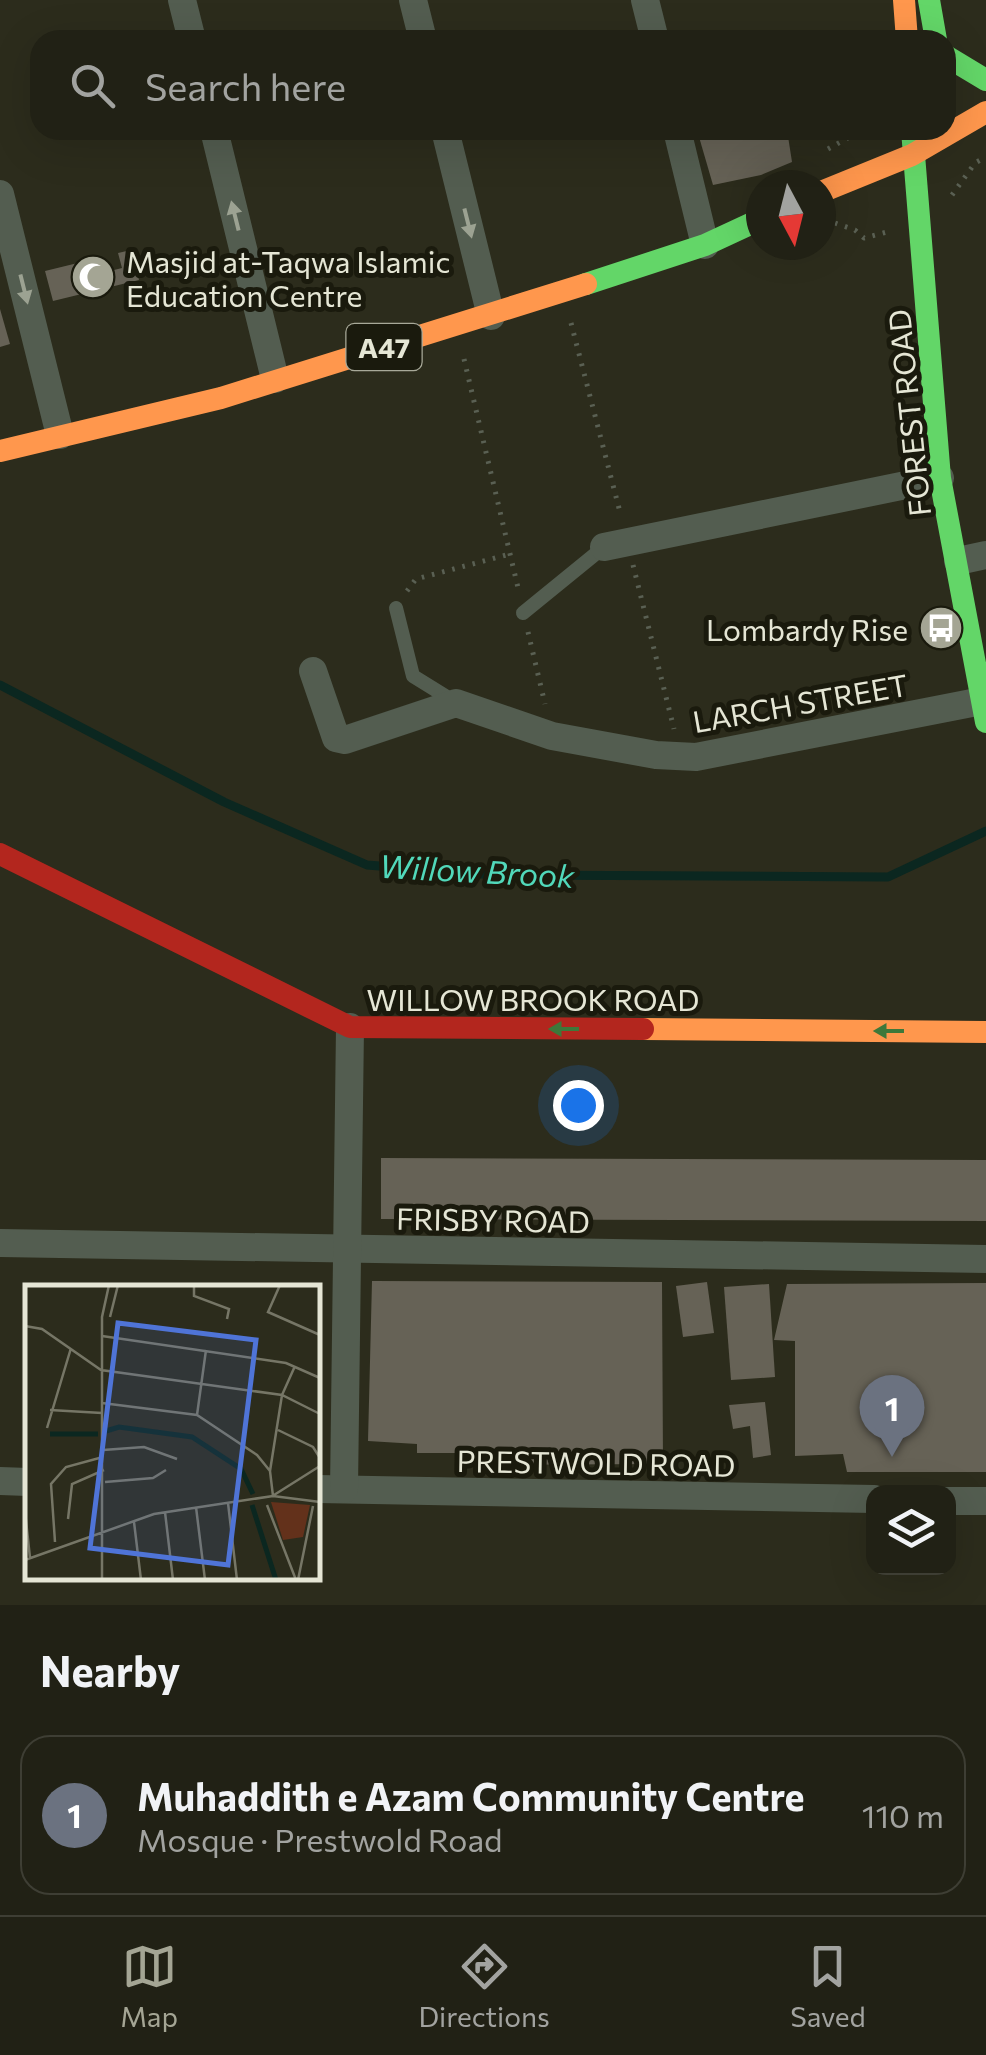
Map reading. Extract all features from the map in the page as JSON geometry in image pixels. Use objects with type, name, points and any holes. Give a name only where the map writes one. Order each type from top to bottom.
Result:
[{"type":"street","points":[[182,0],[190,30]]},
{"type":"street","points":[[413,0],[420,30]]},
{"type":"street","points":[[645,0],[652,30]]},
{"type":"street","points":[[904,0],[906,30]]},
{"type":"street","points":[[929,0],[934,30]]},
{"type":"street","points":[[956,62],[986,80]]},
{"type":"street","points":[[956,129],[986,112]]},
{"type":"street","points":[[216,140],[275,379]]},
{"type":"street","points":[[447,140],[491,316]]},
{"type":"street","points":[[679,140],[705,245]]},
{"type":"street","name":"FOREST ROAD","points":[[912,140],[940,478],[979,652],[984,712]]},
{"type":"street","points":[[836,186],[912,155],[938,140]]},
{"type":"street","points":[[0,194],[60,435]]},
{"type":"street","name":"A47","points":[[0,451],[221,398],[491,316],[705,245],[746,227]]},
{"type":"street","points":[[604,547],[940,478]]},
{"type":"street","points":[[958,560],[986,555]]},
{"type":"street","points":[[313,670],[336,738],[345,740],[456,703]]},
{"type":"street","name":"LARCH STREET","points":[[456,703],[552,736],[656,755],[696,756],[984,712]]},
{"type":"street","name":"WILLOW BROOK ROAD","points":[[0,854],[350,1027],[986,1032]]},
{"type":"street","points":[[331,1489],[350,1250],[350,1027]]},
{"type":"street","name":"FRISBY ROAD","points":[[0,1243],[986,1259]]},
{"type":"street","points":[[0,1481],[25,1482]]},
{"type":"street","name":"PRESTWOLD ROAD","points":[[331,1489],[866,1499]]},
{"type":"street","points":[[956,1500],[986,1501]]},
{"type":"lane","points":[[524,613],[604,547]]},
{"type":"lane","points":[[396,608],[413,676],[456,703]]},
{"type":"path","points":[[919,224],[948,218],[952,193],[975,164],[986,157]]},
{"type":"path","points":[[456,327],[552,736]]},
{"type":"path","points":[[396,608],[416,579],[510,554]]},
{"type":"building","points":[[700,140],[789,140],[792,162],[773,170],[746,170],[746,178],[713,185]]},
{"type":"building","name":"Masjid at-Taqwa Islamic Education Centre","points":[[131,250],[139,280],[53,301],[45,271],[90,260],[94,275],[122,268],[118,253]]},
{"type":"building","points":[[0,309],[10,344],[0,347]]},
{"type":"building","points":[[381,1158],[986,1160],[986,1221],[381,1219]]},
{"type":"building","points":[[372,1281],[662,1282],[663,1464],[459,1465],[459,1453],[417,1453],[417,1444],[368,1441]]},
{"type":"building","points":[[707,1282],[714,1333],[683,1337],[676,1286]]},
{"type":"building","points":[[986,1283],[986,1472],[847,1472],[843,1454],[795,1456],[795,1341],[774,1340],[787,1284]]},
{"type":"building","points":[[769,1284],[775,1377],[731,1380],[724,1287]]},
{"type":"building","points":[[765,1402],[771,1455],[753,1458],[750,1426],[733,1429],[729,1405]]},
{"type":"waterway","name":"Willow Brook","points":[[0,685],[224,802],[367,865],[494,875],[888,877],[986,831]]},
{"type":"traffic: fast","points":[[929,0],[934,30]]},
{"type":"traffic: fast","points":[[956,62],[986,80]]},
{"type":"traffic: fast","points":[[913,140],[940,478],[986,722]]},
{"type":"traffic: fast","points":[[586,284],[705,245],[746,226]]},
{"type":"traffic: slow","points":[[904,0],[906,30]]},
{"type":"traffic: slow","points":[[956,129],[986,112]]},
{"type":"traffic: slow","points":[[836,186],[912,155],[938,140]]},
{"type":"traffic: slow","points":[[0,451],[221,398],[586,284]]},
{"type":"traffic: slow","points":[[643,1029],[986,1032]]},
{"type":"traffic: jam","points":[[0,854],[350,1027],[643,1029]]},
{"type":"place","name":"Masjid at-Taqwa Islamic Education Centre","points":[[93,277]]},
{"type":"place","name":"Lombardy Rise","points":[[941,628]]},
{"type":"place","name":"Muhaddith e Azam Community Centre","points":[[892,1457]]}]
